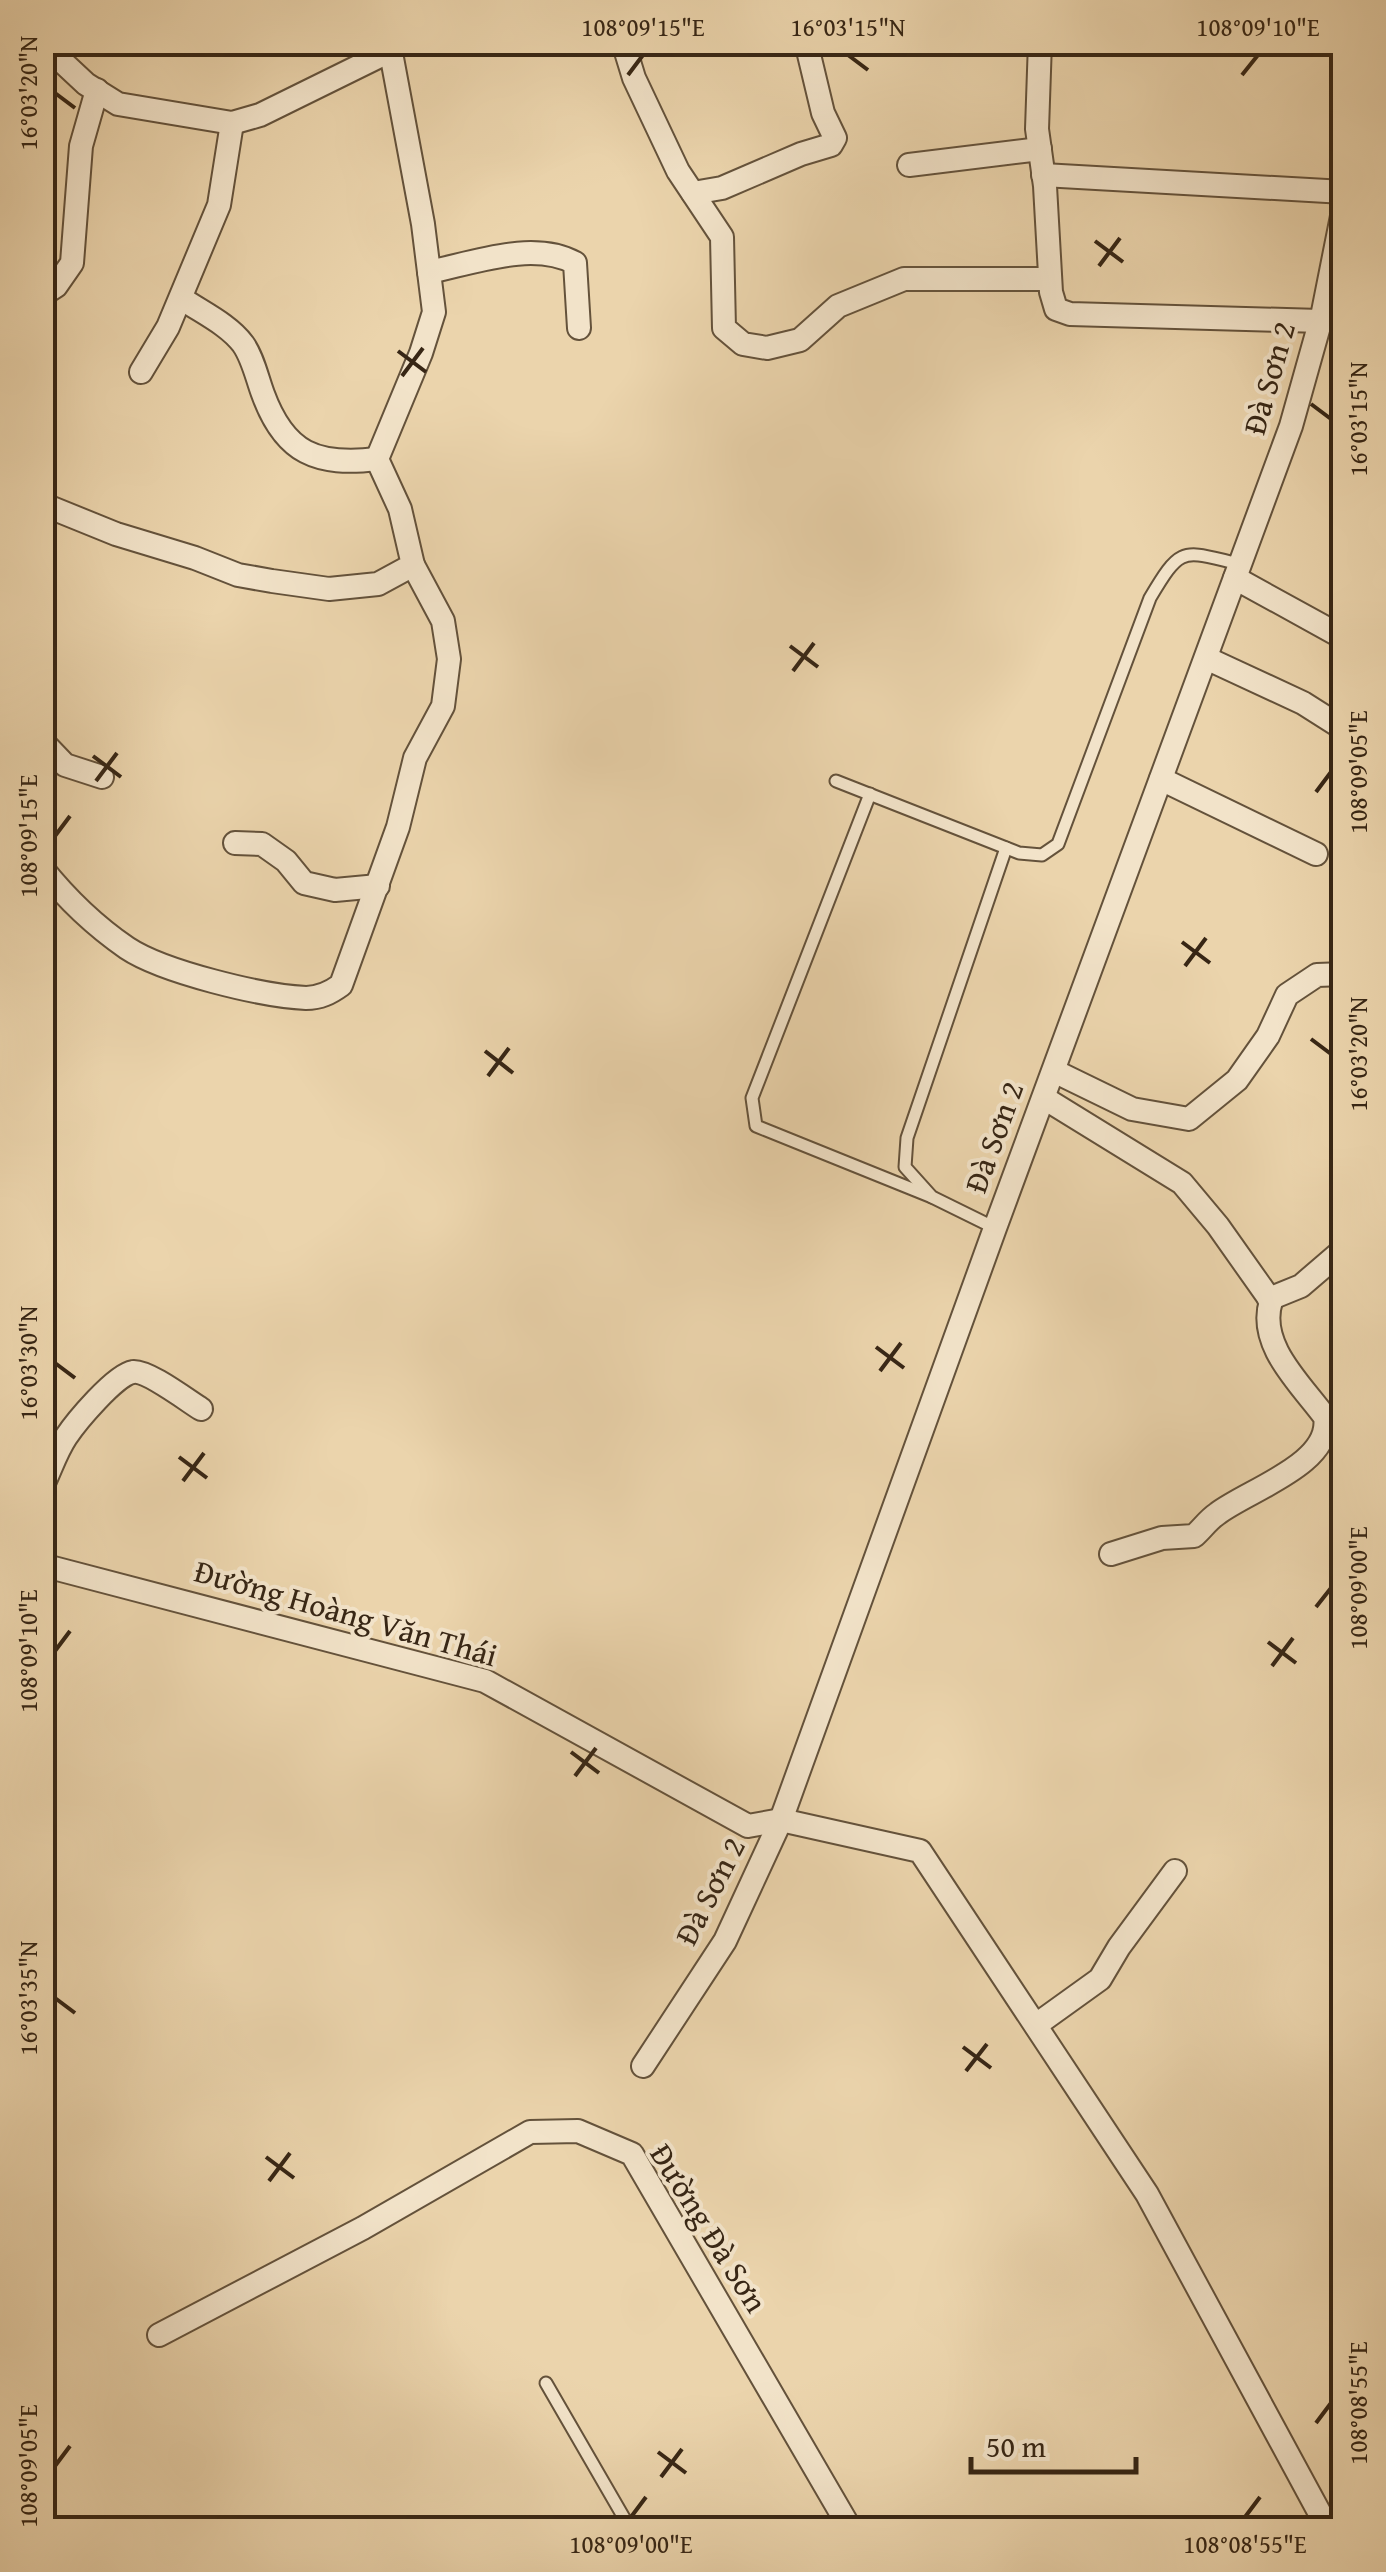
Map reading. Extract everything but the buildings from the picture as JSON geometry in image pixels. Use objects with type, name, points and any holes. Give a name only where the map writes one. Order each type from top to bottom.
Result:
[{"type":"street","points":[[623,42],[634,78],[678,171],[722,236],[724,328],[743,344],[768,348],[800,340],[838,306],[904,279],[1050,279]]},
{"type":"street","points":[[693,193],[722,188],[831,145],[835,138],[823,113],[806,42]]},
{"type":"street","points":[[1040,42],[1040,149],[1056,309],[1070,314],[1320,321]]},
{"type":"street","points":[[42,50],[56,56],[118,104],[232,122],[278,107],[390,47],[423,224],[434,312],[376,459],[400,508],[413,566],[443,620],[449,659],[444,706],[415,758],[409,792],[341,985],[328,995],[308,998],[190,974],[130,950],[79,908],[42,868]]},
{"type":"street","points":[[42,295],[56,286],[72,263],[81,146],[96,90]]},
{"type":"street","points":[[140,372],[168,328],[220,205],[232,122]]},
{"type":"street","points":[[908,165],[1040,149]]},
{"type":"street","points":[[1043,175],[1344,192]]},
{"type":"street","name":"Đà Sơn 2","points":[[644,2066],[725,1940],[782,1820],[1291,426],[1320,321],[1344,206]]},
{"type":"street","points":[[429,272],[509,255],[558,254],[575,263],[579,328]]},
{"type":"street","points":[[181,298],[227,328],[245,347],[267,405],[294,444],[316,459],[343,463],[376,459]]},
{"type":"street","points":[[42,504],[116,534],[238,575],[272,581],[328,589],[362,586],[378,584],[413,566]]},
{"type":"street","points":[[1238,571],[1344,638]]},
{"type":"street","points":[[1206,658],[1303,703],[1344,729]]},
{"type":"street","points":[[42,740],[65,765],[102,777]]},
{"type":"street","points":[[1161,779],[1316,854]]},
{"type":"street","points":[[235,843],[262,844],[286,861],[304,883],[335,890],[378,886]]},
{"type":"street","points":[[1054,1071],[1132,1109],[1189,1118],[1238,1080],[1268,1036],[1287,995],[1316,975],[1344,974]]},
{"type":"street","points":[[1044,1098],[1182,1183],[1269,1299],[1266,1322],[1271,1341],[1334,1411],[1324,1437],[1307,1460],[1218,1512],[1194,1536],[1162,1538],[1111,1554]]},
{"type":"street","points":[[1269,1299],[1301,1286],[1344,1249]]},
{"type":"street","points":[[42,1487],[64,1439],[90,1408],[132,1372],[144,1374],[202,1410]]},
{"type":"street","name":"Đường Hoàng Văn Thái","points":[[42,1564],[486,1681],[748,1826],[782,1820]]},
{"type":"street","points":[[782,1820],[920,1850],[1147,2194],[1324,2521],[1333,2530]]},
{"type":"street","points":[[1036,2025],[1100,1979],[1119,1946],[1175,1870]]},
{"type":"street","name":"Đường Đà Sơn","points":[[159,2335],[363,2228],[530,2132],[578,2130],[632,2154],[851,2530]]},
{"type":"lane","points":[[836,781],[1006,848],[1042,854],[1058,844],[1150,598],[1172,560],[1188,552],[1238,571]]},
{"type":"lane","points":[[870,794],[752,1098],[756,1126],[932,1197],[996,1228]]},
{"type":"lane","points":[[932,1197],[905,1168],[907,1138],[1006,848]]},
{"type":"lane","points":[[546,2384],[631,2530]]}]
